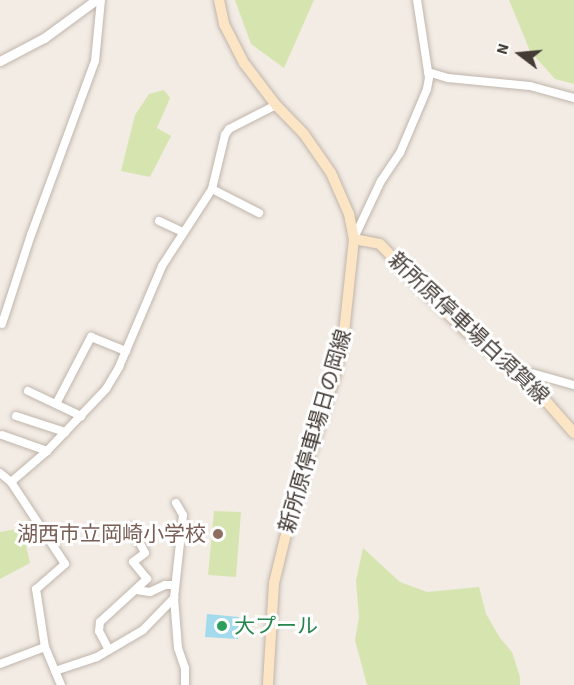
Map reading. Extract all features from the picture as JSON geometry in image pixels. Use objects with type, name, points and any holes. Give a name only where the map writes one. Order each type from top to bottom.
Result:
[{"type":"main road","name":"新所原停車場日の岡線","points":[[219,0],[224,24],[244,63],[276,105],[304,134],[331,173],[349,214],[354,239],[344,333],[335,375],[289,522],[274,583],[268,685]]},
{"type":"main road","name":"新所原停車場白須賀線","points":[[354,239],[380,244],[426,293],[510,367],[524,376],[574,433]]},
{"type":"street","points":[[0,61],[44,38],[96,0]]},
{"type":"street","points":[[2,324],[31,235],[95,61],[101,0]]},
{"type":"street","points":[[354,239],[381,181],[400,153],[427,89],[428,72],[417,0]]},
{"type":"street","points":[[428,72],[448,78],[530,86],[574,98]]},
{"type":"street","points":[[11,482],[47,451],[109,385],[162,266],[212,189],[225,135],[230,129],[276,105]]},
{"type":"street","points":[[212,189],[259,213]]},
{"type":"street","points":[[159,221],[183,232]]},
{"type":"street","points":[[56,404],[91,337],[126,351]]},
{"type":"street","points":[[510,367],[574,385]]},
{"type":"street","points":[[28,391],[81,416]]},
{"type":"street","points":[[16,416],[65,432]]},
{"type":"street","points":[[2,435],[47,451]]},
{"type":"street","points":[[0,473],[11,482],[65,564],[36,589],[45,647],[61,685]]},
{"type":"street","points":[[176,503],[183,515],[174,598],[178,648],[185,668],[185,685]]},
{"type":"street","points":[[132,526],[145,553],[133,562],[154,590]]},
{"type":"street","points":[[109,650],[99,631],[100,622],[147,579]]},
{"type":"street","points":[[136,590],[154,590],[165,585],[175,585]]},
{"type":"street","points":[[55,671],[97,657],[143,630],[174,598]]},
{"type":"street","points":[[0,664],[45,647]]},
{"type":"green space","points":[[235,0],[314,0],[284,68],[251,44]]},
{"type":"green space","points":[[509,0],[574,0],[574,84],[555,79],[530,51]]},
{"type":"green space","points":[[164,90],[170,98],[157,128],[171,136],[150,177],[121,171],[135,115],[149,94]]},
{"type":"green space","points":[[214,511],[241,512],[236,577],[208,575]]},
{"type":"green space","points":[[22,528],[30,563],[0,579],[0,532]]},
{"type":"green space","points":[[363,548],[400,582],[427,592],[479,587],[486,614],[500,638],[512,652],[520,677],[520,685],[367,685],[355,640],[359,617],[356,581]]},
{"type":"water","name":"大プール","points":[[207,614],[239,617],[238,639],[205,637]]},
{"type":"place","name":"湖西市立岡崎小学校","points":[[218,534]]},
{"type":"place","name":"大プール","points":[[222,626]]}]
